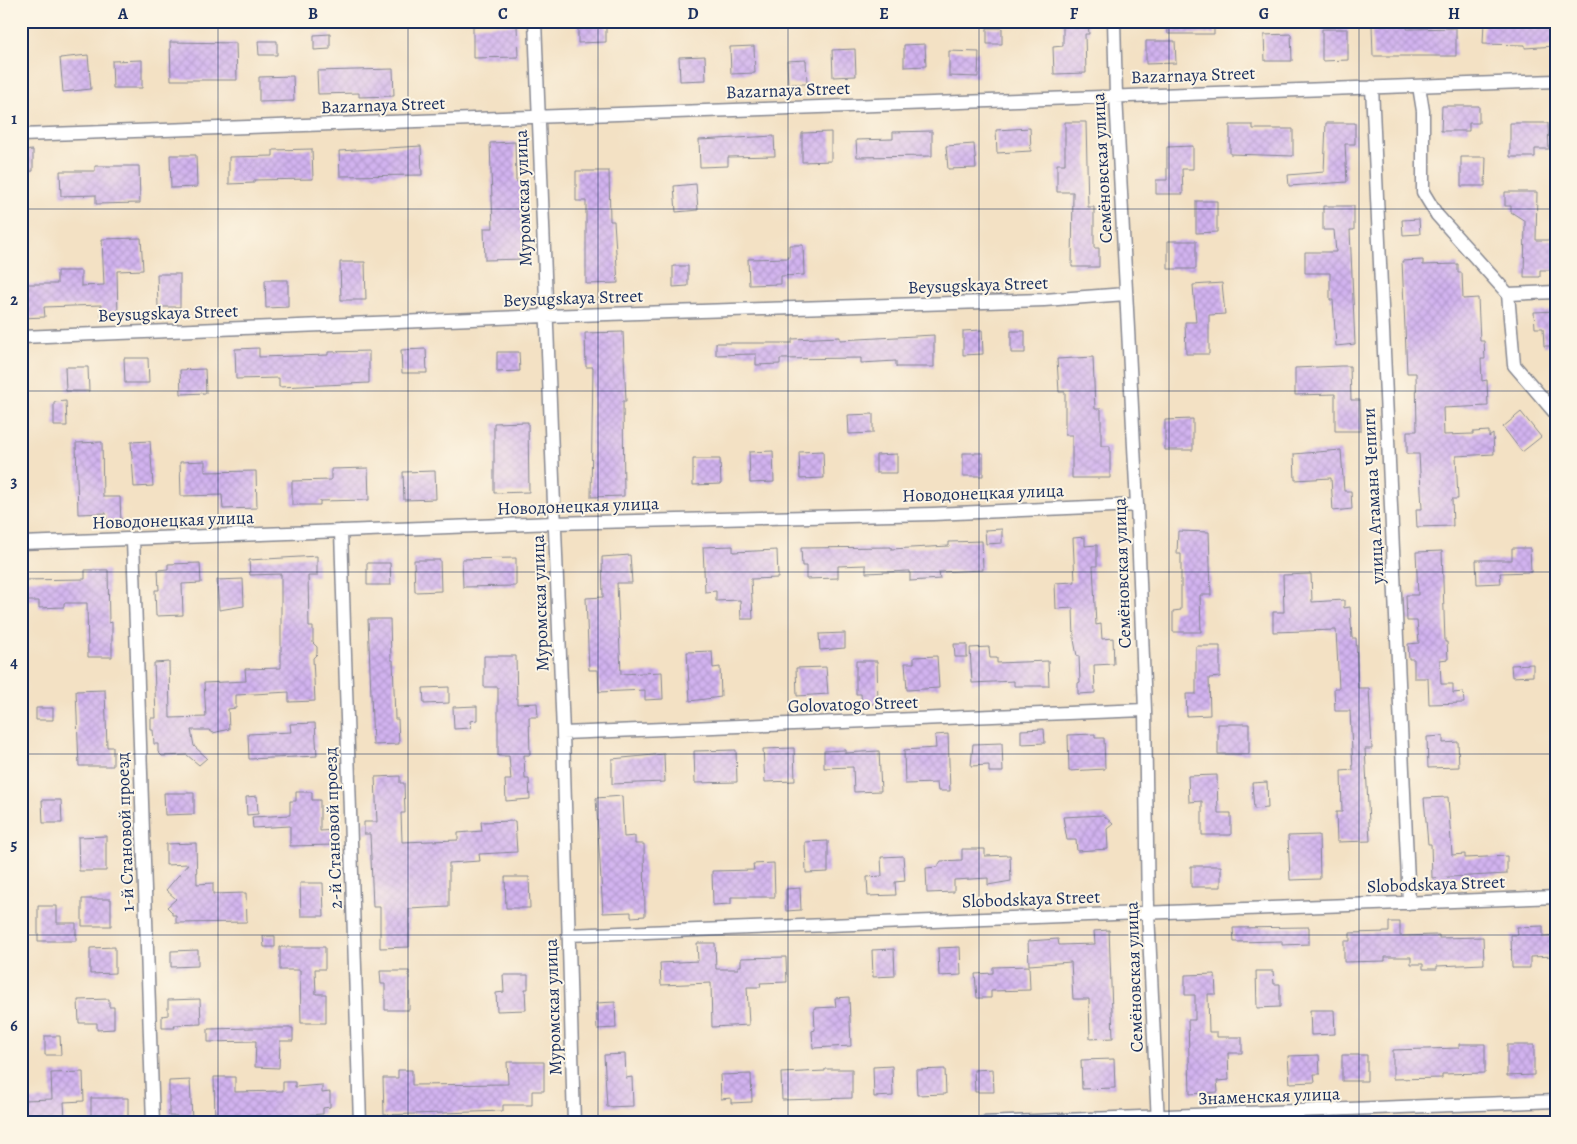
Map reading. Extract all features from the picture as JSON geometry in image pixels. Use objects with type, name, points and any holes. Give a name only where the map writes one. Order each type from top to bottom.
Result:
[{"type":"street","name":"Муромская улица","points":[[535,21],[537,117],[563,733],[574,1123]]},
{"type":"street","name":"Семёновская улица","points":[[1114,21],[1136,505],[1144,710],[1148,912],[1158,1120]]},
{"type":"street","name":"Bazarnaya Street","points":[[21,135],[1556,81]]},
{"type":"street","points":[[1419,86],[1423,111],[1423,192],[1437,215],[1508,294],[1514,365],[1556,414]]},
{"type":"street","name":"улица Атамана Чепиги","points":[[1372,87],[1409,903]]},
{"type":"street","points":[[1508,294],[1556,292]]},
{"type":"street","name":"Beysugskaya Street","points":[[21,337],[546,316],[1044,300],[1126,294]]},
{"type":"street","name":"Новодонецкая улица","points":[[21,543],[554,523],[933,514],[1136,505]]},
{"type":"street","name":"2-й Становой проезд","points":[[340,531],[360,1123]]},
{"type":"street","name":"1-й Становой проезд","points":[[133,540],[153,1123]]},
{"type":"street","name":"Golovatogo Street","points":[[563,733],[1144,710]]},
{"type":"street","name":"Slobodskaya Street","points":[[568,935],[1556,897]]},
{"type":"street","name":"Знаменская улица","points":[[983,1123],[1158,1120],[1556,1101]]},
{"type":"building","points":[[1063,21],[1088,21],[1089,34],[1085,34],[1086,73],[1054,74],[1053,47],[1063,46]]},
{"type":"building","points":[[1168,21],[1214,21],[1214,34],[1168,34]]},
{"type":"building","points":[[1484,21],[1553,21],[1555,46],[1525,48],[1525,45],[1483,44]]},
{"type":"building","points":[[578,24],[606,24],[606,42],[578,43]]},
{"type":"building","points":[[517,25],[518,57],[473,58],[473,26]]},
{"type":"building","points":[[1372,25],[1407,25],[1407,29],[1456,28],[1456,56],[1373,56]]},
{"type":"building","points":[[987,28],[1002,28],[1002,44],[987,44]]},
{"type":"building","points":[[1322,29],[1348,29],[1348,60],[1322,61]]},
{"type":"building","points":[[330,34],[330,49],[314,50],[314,35]]},
{"type":"building","points":[[1291,34],[1292,61],[1265,61],[1264,35]]},
{"type":"building","points":[[258,41],[277,41],[277,55],[259,55]]},
{"type":"building","points":[[1146,41],[1175,41],[1176,63],[1146,64]]},
{"type":"building","points":[[170,42],[236,43],[237,80],[171,80]]},
{"type":"building","points":[[925,44],[926,66],[904,67],[904,45]]},
{"type":"building","points":[[754,46],[755,73],[731,74],[730,47]]},
{"type":"building","points":[[855,49],[856,76],[833,77],[832,50]]},
{"type":"building","points":[[949,51],[979,52],[978,77],[949,76]]},
{"type":"building","points":[[88,55],[91,89],[63,92],[60,58]]},
{"type":"building","points":[[705,56],[706,80],[680,81],[679,57]]},
{"type":"building","points":[[142,60],[142,88],[113,88],[112,61]]},
{"type":"building","points":[[806,60],[807,84],[788,84],[787,61]]},
{"type":"building","points":[[393,69],[394,96],[359,97],[359,93],[318,94],[317,71]]},
{"type":"building","points":[[293,76],[294,101],[259,102],[259,77]]},
{"type":"building","points":[[1442,106],[1479,106],[1479,123],[1469,123],[1469,131],[1441,131]]},
{"type":"building","points":[[1065,122],[1086,122],[1088,207],[1094,207],[1094,248],[1099,248],[1099,267],[1072,267],[1073,192],[1057,192],[1057,164],[1065,164]]},
{"type":"building","points":[[1326,123],[1355,123],[1355,144],[1345,144],[1347,182],[1289,186],[1288,175],[1324,172]]},
{"type":"building","points":[[1510,123],[1548,123],[1549,149],[1535,149],[1535,157],[1510,157]]},
{"type":"building","points":[[1230,125],[1253,125],[1253,129],[1293,129],[1293,156],[1230,154]]},
{"type":"building","points":[[1030,128],[1031,151],[997,153],[996,130]]},
{"type":"building","points":[[932,131],[932,156],[857,157],[856,140],[893,139],[893,132]]},
{"type":"building","points":[[831,132],[831,161],[802,162],[802,133]]},
{"type":"building","points":[[774,136],[775,156],[728,157],[728,166],[700,167],[699,140]]},
{"type":"building","points":[[515,142],[516,181],[522,181],[525,259],[485,260],[484,228],[493,228],[490,143]]},
{"type":"building","points":[[974,144],[976,168],[948,169],[946,146]]},
{"type":"building","points":[[421,146],[422,175],[340,176],[339,151]]},
{"type":"building","points":[[1193,146],[1193,169],[1182,169],[1183,194],[1156,194],[1156,180],[1167,180],[1167,147]]},
{"type":"building","points":[[312,149],[313,179],[254,180],[254,183],[229,184],[229,157],[273,156],[273,150]]},
{"type":"building","points":[[33,150],[33,171],[21,172],[21,151]]},
{"type":"building","points":[[170,155],[196,155],[197,187],[171,188]]},
{"type":"building","points":[[1461,157],[1486,157],[1485,186],[1461,186]]},
{"type":"building","points":[[95,166],[139,166],[140,203],[96,204],[96,195],[61,196],[60,171],[95,171]]},
{"type":"building","points":[[576,171],[609,171],[610,221],[614,221],[618,283],[586,284],[586,201],[576,201]]},
{"type":"building","points":[[696,184],[698,210],[676,212],[674,186]]},
{"type":"building","points":[[1505,192],[1537,192],[1536,240],[1556,240],[1556,270],[1540,270],[1540,277],[1524,277],[1525,221],[1511,212],[1511,206],[1505,206]]},
{"type":"building","points":[[1196,201],[1217,201],[1217,232],[1196,233]]},
{"type":"building","points":[[1323,206],[1354,206],[1354,230],[1350,230],[1355,344],[1336,346],[1333,300],[1330,300],[1330,273],[1305,273],[1305,252],[1336,252],[1334,230],[1323,230]]},
{"type":"building","points":[[1419,219],[1420,234],[1403,235],[1402,220]]},
{"type":"building","points":[[141,238],[143,270],[117,271],[118,317],[101,317],[101,305],[44,307],[45,317],[21,318],[21,284],[57,284],[57,271],[81,271],[81,286],[104,285],[102,239]]},
{"type":"building","points":[[1168,241],[1196,241],[1196,269],[1168,269]]},
{"type":"building","points":[[789,245],[803,245],[804,275],[781,276],[781,284],[749,285],[748,259],[789,258]]},
{"type":"building","points":[[1423,260],[1423,265],[1458,264],[1458,273],[1462,273],[1463,299],[1478,298],[1480,341],[1484,341],[1485,359],[1481,359],[1482,381],[1487,380],[1488,406],[1443,408],[1444,435],[1473,434],[1473,432],[1489,431],[1489,437],[1493,434],[1494,454],[1456,456],[1458,499],[1452,499],[1453,526],[1417,527],[1416,509],[1422,509],[1419,454],[1407,454],[1407,431],[1417,431],[1416,373],[1407,373],[1402,261]]},
{"type":"building","points":[[340,262],[365,262],[366,300],[341,300]]},
{"type":"building","points":[[673,266],[688,266],[688,286],[673,287]]},
{"type":"building","points":[[157,274],[180,274],[180,307],[158,307]]},
{"type":"building","points":[[265,280],[288,280],[288,307],[266,308]]},
{"type":"building","points":[[1222,283],[1225,314],[1209,315],[1209,354],[1186,354],[1185,322],[1196,322],[1193,285]]},
{"type":"building","points":[[1556,311],[1556,346],[1544,346],[1543,328],[1535,328],[1534,312]]},
{"type":"building","points":[[982,330],[983,354],[963,355],[963,331]]},
{"type":"building","points":[[1011,331],[1025,331],[1025,353],[1011,353]]},
{"type":"building","points":[[623,332],[626,401],[623,401],[624,496],[591,497],[593,367],[586,367],[585,333]]},
{"type":"building","points":[[934,335],[934,367],[896,367],[896,361],[861,363],[861,358],[780,359],[780,364],[756,365],[756,354],[716,355],[716,343],[792,343],[792,339],[840,337],[840,340]]},
{"type":"building","points":[[259,348],[259,357],[328,355],[328,352],[369,351],[369,383],[279,387],[279,378],[236,379],[235,349]]},
{"type":"building","points":[[426,349],[427,373],[402,373],[401,350]]},
{"type":"building","points":[[497,352],[519,352],[520,371],[497,372]]},
{"type":"building","points":[[1093,357],[1095,409],[1101,409],[1101,446],[1110,446],[1110,478],[1072,478],[1072,435],[1065,435],[1065,392],[1059,392],[1057,359]]},
{"type":"building","points":[[124,358],[148,358],[149,383],[125,383]]},
{"type":"building","points":[[1350,366],[1351,400],[1360,400],[1361,431],[1335,431],[1335,394],[1295,395],[1295,368]]},
{"type":"building","points":[[65,367],[88,367],[89,391],[66,391]]},
{"type":"building","points":[[205,369],[206,393],[181,394],[180,370]]},
{"type":"building","points":[[66,401],[67,426],[54,426],[54,402]]},
{"type":"building","points":[[1521,412],[1541,437],[1522,452],[1503,427]]},
{"type":"building","points":[[873,414],[873,433],[849,434],[848,415]]},
{"type":"building","points":[[1193,419],[1193,450],[1165,450],[1165,420]]},
{"type":"building","points":[[528,422],[529,492],[494,493],[494,423]]},
{"type":"building","points":[[150,441],[153,486],[134,487],[131,442]]},
{"type":"building","points":[[102,442],[103,497],[120,497],[121,523],[107,524],[106,513],[78,514],[76,443]]},
{"type":"building","points":[[1341,450],[1344,491],[1351,491],[1352,509],[1333,511],[1331,478],[1295,480],[1294,454]]},
{"type":"building","points":[[773,451],[774,482],[750,483],[749,452]]},
{"type":"building","points":[[823,451],[824,478],[800,479],[799,452]]},
{"type":"building","points":[[963,453],[983,453],[983,476],[963,476]]},
{"type":"building","points":[[897,454],[897,473],[876,473],[876,455]]},
{"type":"building","points":[[693,459],[720,459],[721,484],[693,485]]},
{"type":"building","points":[[205,461],[205,472],[256,471],[257,508],[223,509],[222,495],[181,496],[180,462]]},
{"type":"building","points":[[368,468],[369,500],[320,501],[320,505],[292,505],[292,481],[331,480],[331,469]]},
{"type":"building","points":[[435,471],[436,499],[404,500],[403,472]]},
{"type":"building","points":[[1002,529],[1002,543],[986,544],[985,530]]},
{"type":"building","points":[[1178,531],[1209,532],[1211,595],[1200,595],[1201,632],[1173,632],[1173,611],[1181,610],[1181,554],[1177,554]]},
{"type":"building","points":[[1085,537],[1085,546],[1097,545],[1097,566],[1093,566],[1096,625],[1101,624],[1102,639],[1113,638],[1114,664],[1094,665],[1095,693],[1078,694],[1078,683],[1080,682],[1079,656],[1077,656],[1074,640],[1073,608],[1056,609],[1055,583],[1075,582],[1073,538]]},
{"type":"building","points":[[982,541],[983,570],[939,572],[940,579],[910,581],[910,571],[866,573],[866,565],[838,566],[838,578],[806,579],[806,566],[802,566],[801,548],[891,547],[891,549],[949,546],[949,542]]},
{"type":"building","points":[[733,546],[733,552],[777,550],[778,578],[751,579],[753,619],[741,619],[740,600],[716,601],[716,591],[705,592],[703,547]]},
{"type":"building","points":[[1512,548],[1530,548],[1531,572],[1500,573],[1501,583],[1477,584],[1476,560],[1512,560]]},
{"type":"building","points":[[1442,551],[1445,642],[1447,642],[1448,659],[1440,660],[1441,684],[1453,684],[1453,693],[1463,692],[1464,703],[1429,704],[1428,678],[1414,678],[1414,659],[1409,659],[1408,644],[1419,643],[1417,621],[1407,621],[1406,595],[1418,595],[1416,552]]},
{"type":"building","points":[[630,555],[632,583],[617,583],[621,674],[662,672],[663,699],[645,700],[645,690],[599,692],[598,670],[589,670],[586,598],[603,597],[602,557]]},
{"type":"building","points":[[317,556],[317,576],[308,576],[309,627],[313,627],[313,643],[317,647],[317,654],[313,658],[315,701],[289,702],[289,692],[236,695],[236,708],[228,709],[229,729],[213,733],[209,730],[191,730],[194,746],[207,758],[199,765],[187,755],[162,756],[158,752],[158,744],[154,744],[153,730],[151,730],[151,718],[156,718],[154,663],[169,662],[170,718],[206,717],[204,683],[246,681],[245,669],[281,668],[281,574],[250,575],[249,560]]},
{"type":"building","points":[[516,558],[516,586],[463,587],[462,559]]},
{"type":"building","points":[[414,560],[440,560],[441,591],[415,592]]},
{"type":"building","points":[[200,563],[201,583],[182,584],[183,615],[156,616],[155,590],[159,590],[158,570],[168,569],[168,564]]},
{"type":"building","points":[[367,563],[390,563],[391,585],[367,585]]},
{"type":"building","points":[[85,570],[108,570],[109,623],[112,622],[112,657],[88,657],[87,603],[64,603],[64,607],[39,608],[39,601],[21,601],[21,580],[85,579]]},
{"type":"building","points":[[1311,574],[1312,602],[1344,600],[1344,608],[1350,607],[1352,638],[1356,638],[1358,688],[1369,688],[1372,749],[1365,749],[1370,841],[1337,842],[1336,812],[1342,812],[1341,771],[1353,770],[1350,711],[1335,711],[1334,688],[1339,688],[1336,630],[1273,632],[1273,612],[1284,612],[1283,575]]},
{"type":"building","points":[[243,579],[244,606],[219,610],[217,580]]},
{"type":"building","points":[[368,619],[390,619],[395,719],[398,719],[399,744],[373,745]]},
{"type":"building","points":[[845,633],[845,648],[820,650],[819,634]]},
{"type":"building","points":[[954,644],[967,644],[967,657],[955,657]]},
{"type":"building","points":[[1196,646],[1220,646],[1220,677],[1209,678],[1210,715],[1187,716],[1186,694],[1196,694]]},
{"type":"building","points":[[989,647],[990,658],[997,658],[997,663],[1048,661],[1049,686],[1014,686],[1014,681],[972,683],[970,648]]},
{"type":"building","points":[[712,651],[713,668],[720,667],[721,697],[690,701],[687,652]]},
{"type":"building","points":[[484,656],[516,656],[517,704],[537,703],[538,717],[529,717],[530,755],[524,755],[525,779],[529,779],[530,799],[506,801],[505,780],[511,780],[509,756],[498,756],[498,687],[484,687]]},
{"type":"building","points":[[937,656],[939,688],[907,690],[905,663],[914,663],[914,657]]},
{"type":"building","points":[[856,661],[877,661],[878,704],[862,704],[861,694],[856,694]]},
{"type":"building","points":[[1533,664],[1533,676],[1512,677],[1511,665]]},
{"type":"building","points":[[826,667],[828,694],[797,696],[796,668]]},
{"type":"building","points":[[449,687],[449,703],[424,704],[423,688]]},
{"type":"building","points":[[105,690],[107,747],[113,747],[113,766],[79,766],[76,691]]},
{"type":"building","points":[[477,706],[477,720],[470,721],[471,728],[454,729],[453,707]]},
{"type":"building","points":[[36,708],[53,708],[53,720],[36,720]]},
{"type":"building","points":[[315,723],[317,756],[249,759],[248,734],[291,732],[290,724]]},
{"type":"building","points":[[1218,724],[1249,724],[1249,754],[1218,754]]},
{"type":"building","points":[[1044,729],[1045,743],[1021,744],[1021,730]]},
{"type":"building","points":[[948,734],[950,791],[938,791],[937,783],[905,784],[904,750],[936,748],[935,735]]},
{"type":"building","points":[[1095,734],[1095,738],[1104,738],[1105,769],[1069,771],[1068,735]]},
{"type":"building","points":[[1443,736],[1443,743],[1458,742],[1459,767],[1428,768],[1427,737]]},
{"type":"building","points":[[1002,743],[1003,772],[989,772],[989,765],[971,766],[973,744]]},
{"type":"building","points":[[794,748],[795,781],[765,782],[763,749]]},
{"type":"building","points":[[736,750],[737,782],[695,783],[694,751]]},
{"type":"building","points":[[845,750],[845,753],[879,751],[881,791],[854,792],[853,767],[824,768],[824,751]]},
{"type":"building","points":[[664,754],[665,782],[612,784],[612,759]]},
{"type":"building","points":[[1217,775],[1218,813],[1231,813],[1231,835],[1202,835],[1202,801],[1189,802],[1188,776]]},
{"type":"building","points":[[400,776],[400,783],[404,783],[405,813],[401,813],[402,842],[458,840],[458,833],[482,831],[481,822],[515,821],[517,852],[479,854],[480,861],[449,863],[449,907],[409,909],[409,947],[380,948],[380,907],[373,907],[370,834],[364,834],[364,822],[377,822],[375,777]]},
{"type":"building","points":[[1267,782],[1268,808],[1254,809],[1252,783]]},
{"type":"building","points":[[296,792],[312,792],[312,800],[320,800],[320,831],[333,830],[334,845],[290,846],[290,826],[253,828],[252,817],[290,815],[290,801],[296,801]]},
{"type":"building","points":[[164,793],[194,793],[194,814],[165,815]]},
{"type":"building","points":[[257,796],[258,814],[247,815],[246,797]]},
{"type":"building","points":[[622,796],[624,837],[635,836],[635,844],[644,844],[645,916],[631,917],[631,912],[603,913],[596,798]]},
{"type":"building","points":[[1448,797],[1452,855],[1465,854],[1465,858],[1507,856],[1507,874],[1432,878],[1431,844],[1428,844],[1424,798]]},
{"type":"building","points":[[42,800],[61,800],[62,823],[43,823]]},
{"type":"building","points":[[1103,815],[1113,824],[1107,829],[1108,849],[1077,851],[1076,840],[1067,840],[1063,817]]},
{"type":"building","points":[[1319,835],[1320,879],[1290,880],[1288,836]]},
{"type":"building","points":[[106,836],[106,871],[79,871],[78,837]]},
{"type":"building","points":[[828,841],[828,872],[806,873],[805,842]]},
{"type":"building","points":[[196,843],[197,884],[213,883],[213,894],[246,893],[247,922],[176,923],[176,915],[172,915],[172,912],[167,907],[176,899],[166,890],[188,864],[166,865],[166,844]]},
{"type":"building","points":[[962,849],[985,849],[985,856],[1010,855],[1011,881],[988,885],[988,878],[954,880],[954,892],[927,893],[926,868],[937,867],[941,861],[962,860]]},
{"type":"building","points":[[903,856],[905,881],[895,882],[896,895],[868,896],[867,877],[882,876],[881,857]]},
{"type":"building","points":[[774,863],[775,897],[731,897],[731,904],[713,905],[712,871],[754,870],[753,864]]},
{"type":"building","points":[[1191,866],[1221,866],[1221,887],[1191,887]]},
{"type":"building","points":[[505,877],[529,877],[530,908],[506,908]]},
{"type":"building","points":[[300,883],[323,883],[324,916],[301,916]]},
{"type":"building","points":[[800,888],[801,910],[786,911],[786,889]]},
{"type":"building","points":[[82,899],[111,899],[111,926],[82,926]]},
{"type":"building","points":[[38,906],[57,906],[57,923],[76,923],[76,941],[38,941]]},
{"type":"building","points":[[1389,922],[1400,922],[1400,936],[1439,935],[1439,938],[1483,937],[1484,964],[1437,966],[1437,969],[1423,969],[1423,964],[1411,964],[1411,957],[1385,957],[1385,961],[1344,962],[1344,941],[1350,941],[1350,933],[1389,932]]},
{"type":"building","points":[[1543,926],[1543,937],[1556,936],[1556,956],[1530,957],[1530,968],[1512,968],[1511,935],[1518,935],[1517,927]]},
{"type":"building","points":[[1309,927],[1309,944],[1282,945],[1282,941],[1234,942],[1233,928]]},
{"type":"building","points":[[1109,930],[1113,1038],[1090,1039],[1089,999],[1073,999],[1071,962],[1029,965],[1028,941],[1058,939],[1059,945],[1095,944],[1094,931]]},
{"type":"building","points":[[263,936],[275,936],[275,947],[264,947]]},
{"type":"building","points":[[697,943],[715,943],[716,969],[738,969],[738,966],[741,966],[741,958],[786,957],[787,982],[760,983],[761,987],[747,987],[749,1025],[712,1027],[711,983],[661,985],[660,963],[698,961]]},
{"type":"building","points":[[115,947],[115,973],[90,974],[90,948]]},
{"type":"building","points":[[280,947],[325,947],[325,969],[315,969],[316,994],[326,994],[326,1023],[301,1023],[300,970],[280,970]]},
{"type":"building","points":[[960,947],[961,975],[939,976],[938,948]]},
{"type":"building","points":[[894,949],[895,976],[873,977],[872,950]]},
{"type":"building","points":[[198,950],[198,966],[171,967],[171,951]]},
{"type":"building","points":[[1029,966],[1030,990],[991,991],[991,998],[977,998],[975,974],[993,973],[993,967]]},
{"type":"building","points":[[380,971],[409,971],[409,1010],[385,1010],[385,984],[381,984]]},
{"type":"building","points":[[1256,971],[1273,971],[1274,984],[1280,984],[1280,1007],[1257,1008]]},
{"type":"building","points":[[1215,974],[1216,994],[1208,994],[1209,1032],[1217,1032],[1217,1037],[1242,1037],[1242,1053],[1228,1053],[1229,1080],[1217,1081],[1218,1092],[1190,1094],[1188,1020],[1195,1020],[1195,995],[1185,995],[1185,975]]},
{"type":"building","points":[[503,975],[528,975],[528,989],[525,989],[526,1010],[497,1011],[496,993],[504,992]]},
{"type":"building","points":[[849,997],[851,1046],[813,1048],[812,1031],[815,1030],[814,1008],[836,1007],[835,998]]},
{"type":"building","points":[[109,999],[109,1007],[114,1007],[114,1029],[97,1030],[97,1023],[79,1023],[78,1000]]},
{"type":"building","points":[[200,999],[201,1024],[174,1025],[175,1028],[162,1028],[162,1016],[168,1015],[168,1000]]},
{"type":"building","points":[[615,1002],[616,1028],[597,1029],[596,1003]]},
{"type":"building","points":[[1310,1010],[1334,1010],[1335,1034],[1311,1035]]},
{"type":"building","points":[[293,1028],[293,1041],[280,1041],[279,1068],[255,1067],[256,1041],[208,1042],[208,1029]]},
{"type":"building","points":[[45,1036],[60,1036],[61,1055],[45,1055]]},
{"type":"building","points":[[1459,1044],[1485,1044],[1485,1073],[1442,1074],[1442,1078],[1393,1079],[1393,1050],[1459,1048]]},
{"type":"building","points":[[1507,1045],[1534,1045],[1534,1075],[1507,1076]]},
{"type":"building","points":[[625,1054],[626,1078],[632,1077],[633,1106],[607,1107],[604,1055]]},
{"type":"building","points":[[1319,1055],[1320,1074],[1314,1074],[1315,1082],[1290,1083],[1288,1056]]},
{"type":"building","points":[[1342,1055],[1367,1055],[1367,1081],[1342,1081]]},
{"type":"building","points":[[1114,1059],[1115,1088],[1082,1089],[1081,1060]]},
{"type":"building","points":[[507,1062],[544,1062],[544,1091],[532,1091],[532,1105],[503,1105],[503,1111],[384,1115],[383,1078],[398,1078],[398,1070],[412,1070],[412,1085],[508,1084]]},
{"type":"building","points":[[892,1066],[893,1096],[874,1097],[873,1067]]},
{"type":"building","points":[[825,1069],[852,1069],[852,1098],[782,1100],[781,1073],[825,1071]]},
{"type":"building","points":[[945,1069],[946,1094],[917,1095],[916,1070]]},
{"type":"building","points":[[993,1069],[994,1092],[975,1092],[974,1070]]},
{"type":"building","points":[[83,1072],[84,1101],[64,1102],[65,1120],[25,1123],[24,1100],[52,1099],[51,1073]]},
{"type":"building","points":[[751,1074],[752,1102],[731,1103],[731,1098],[721,1099],[720,1075]]},
{"type":"building","points":[[214,1077],[235,1077],[235,1092],[283,1091],[283,1082],[295,1082],[295,1087],[322,1085],[322,1093],[330,1092],[330,1107],[323,1108],[323,1114],[298,1116],[298,1123],[254,1123],[254,1119],[215,1120]]},
{"type":"building","points":[[190,1080],[192,1120],[177,1120],[177,1116],[169,1116],[169,1081]]},
{"type":"building","points":[[91,1098],[128,1098],[128,1123],[91,1123]]}]
